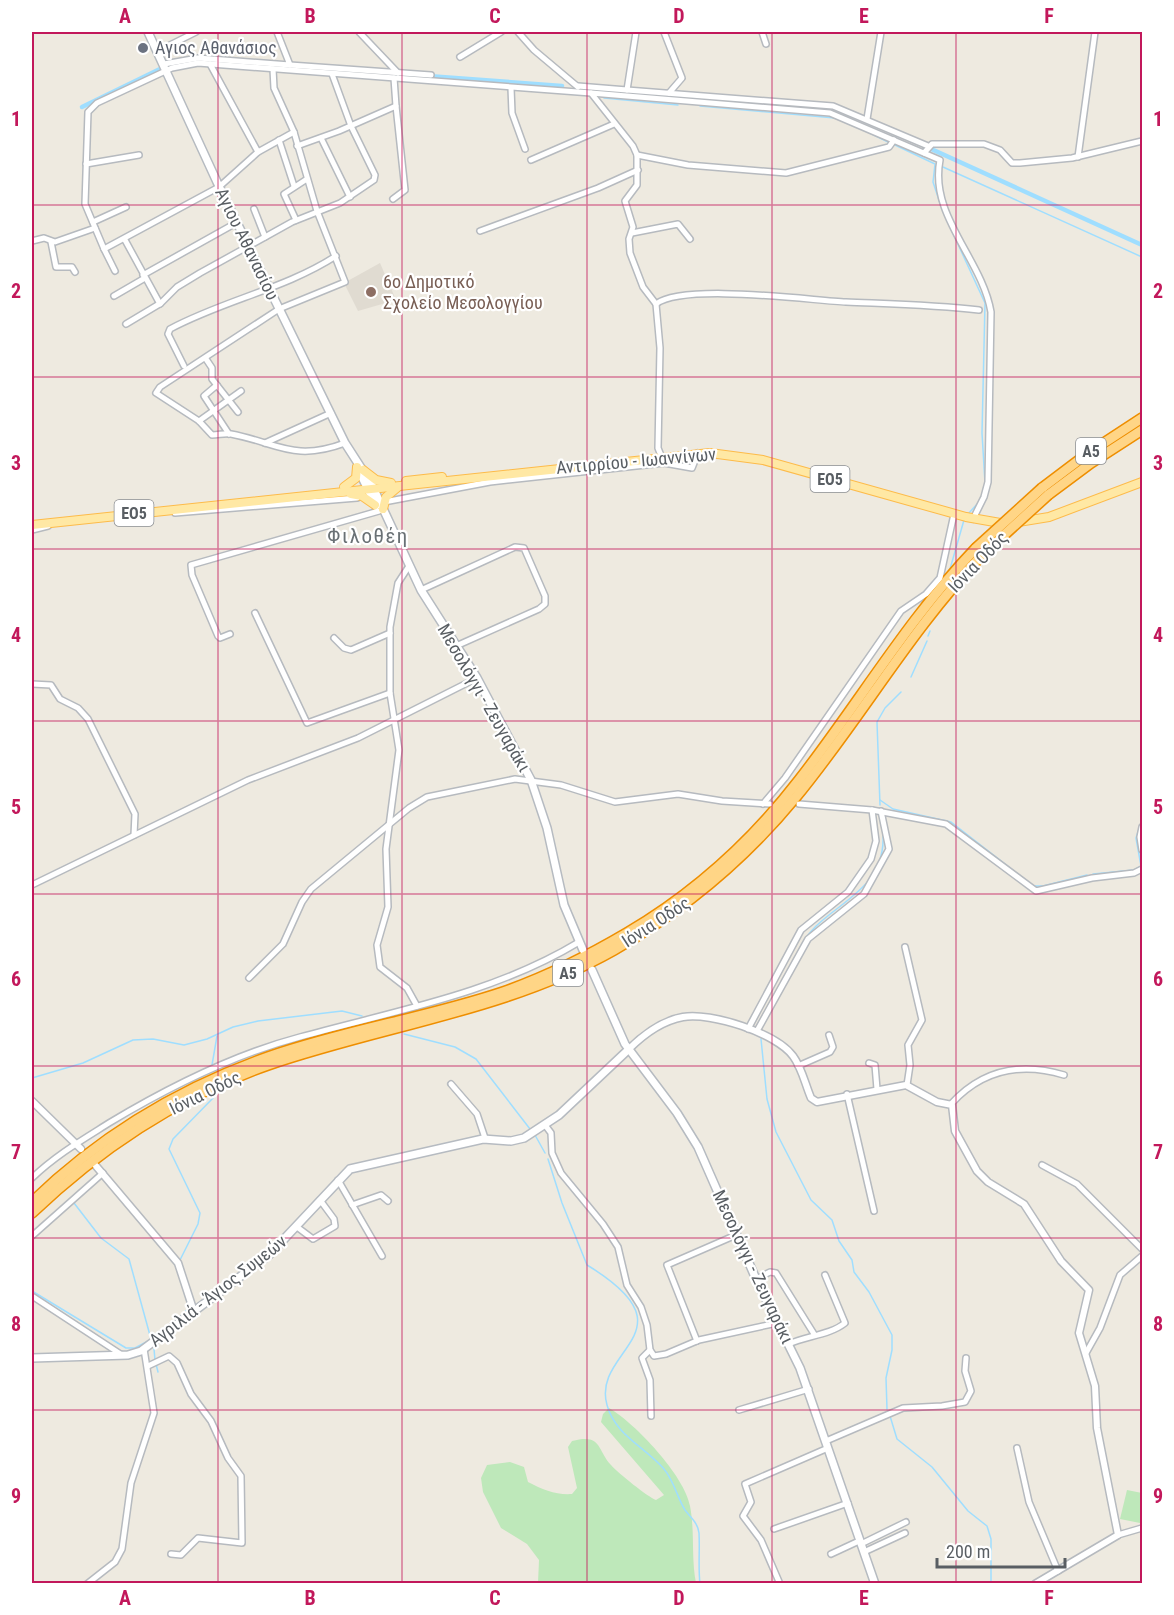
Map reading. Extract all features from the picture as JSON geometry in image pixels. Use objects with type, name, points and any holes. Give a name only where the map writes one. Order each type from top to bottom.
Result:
[{"type":"highway","name":"Ιόνια Οδός","points":[[32,1202],[82,1158],[115,1134],[180,1095],[207,1082],[304,1046],[505,991],[599,949],[670,904],[723,862],[782,801],[927,604],[979,552],[1087,454],[1143,418]]},
{"type":"highway","name":"Ιόνια Οδός","points":[[1045,492],[1143,430]]},
{"type":"highway","name":"Ιόνια Οδός","points":[[32,1213],[76,1173],[117,1142],[165,1112],[230,1079],[307,1053],[517,995],[591,962],[663,920],[710,885],[781,815],[818,769],[923,623],[979,552]]},
{"type":"main road","name":"Αγιου Αθανασίου","points":[[148,32],[268,290],[345,443],[370,487]]},
{"type":"main road","name":"Αντιρρίου - Ιωαννίνων","points":[[32,525],[509,472],[662,460],[698,453],[735,454],[758,458],[973,519],[1011,524],[1066,512],[1143,482]]},
{"type":"main road","points":[[360,469],[376,480],[395,485],[380,507],[368,499],[342,490],[356,479],[360,469]]},
{"type":"main road","name":"Μεσολόγγι - Ζευγαράκι","points":[[370,487],[421,590],[477,678],[531,780],[545,822],[564,905],[583,950]]},
{"type":"main road","name":"Μεσολόγγι - Ζευγαράκι","points":[[592,970],[617,1030],[628,1049],[689,1130],[756,1279],[789,1344],[809,1389],[874,1584]]},
{"type":"main road","name":"Αγριλιά - Άγιος Συμεών","points":[[32,1358],[122,1355],[144,1349],[264,1259],[350,1169],[485,1138],[511,1141],[524,1138],[544,1126],[628,1049]]},
{"type":"street","points":[[158,51],[196,32]]},
{"type":"street","points":[[277,32],[290,65]]},
{"type":"street","points":[[359,32],[396,76],[396,106],[405,190],[393,199]]},
{"type":"street","points":[[460,57],[501,32]]},
{"type":"street","points":[[518,32],[534,50],[580,89],[591,93],[822,111],[844,117],[940,160],[939,191],[965,253],[984,289],[991,312],[987,487],[973,519]]},
{"type":"street","points":[[627,90],[636,32]]},
{"type":"street","points":[[664,32],[682,78],[669,93]]},
{"type":"street","points":[[762,32],[766,44]]},
{"type":"street","points":[[867,119],[881,32]]},
{"type":"street","points":[[1078,157],[1095,32]]},
{"type":"street","points":[[115,271],[85,204],[87,116],[91,108],[165,67],[198,58],[290,65],[511,88],[627,90],[833,106],[928,146],[980,143],[997,148],[1010,162],[1017,164],[1078,157],[1143,141]]},
{"type":"street","points":[[165,67],[210,64],[332,74],[431,75]]},
{"type":"street","points":[[210,64],[258,152]]},
{"type":"street","points":[[273,69],[274,88],[294,132],[317,211],[345,282],[279,309],[156,392],[199,421],[211,434],[229,434],[279,449],[307,453],[345,443]]},
{"type":"street","points":[[126,324],[160,304],[179,286],[296,220],[350,197],[375,177],[351,126],[332,74]]},
{"type":"street","points":[[511,88],[512,113],[525,149]]},
{"type":"street","points":[[591,93],[633,146],[637,155],[637,187],[626,201],[633,226],[629,242],[631,256],[644,287],[656,304],[660,339],[662,460]]},
{"type":"street","points":[[297,146],[396,106]]},
{"type":"street","points":[[531,160],[614,124]]},
{"type":"street","points":[[104,249],[125,240],[219,187],[258,152],[294,132]]},
{"type":"street","points":[[321,138],[350,197]]},
{"type":"street","points":[[279,140],[294,186]]},
{"type":"street","points":[[637,155],[685,165],[789,172],[890,147],[894,140]]},
{"type":"street","points":[[924,153],[928,146]]},
{"type":"street","points":[[86,164],[139,155]]},
{"type":"street","points":[[480,231],[598,188],[638,170]]},
{"type":"street","points":[[296,220],[284,194],[307,179]]},
{"type":"street","points":[[51,242],[94,225],[126,207]]},
{"type":"street","points":[[254,209],[265,237]]},
{"type":"street","points":[[114,296],[236,222]]},
{"type":"street","points":[[632,234],[677,224],[690,239]]},
{"type":"street","points":[[32,241],[44,238],[51,242],[56,267],[72,267],[75,272]]},
{"type":"street","points":[[125,240],[160,304]]},
{"type":"street","points":[[184,366],[168,334],[169,330],[214,307],[268,290],[336,256]]},
{"type":"street","points":[[656,304],[671,298],[713,294],[933,305],[979,310]]},
{"type":"street","points":[[206,359],[217,385],[238,412]]},
{"type":"street","points":[[217,385],[204,396],[229,434]]},
{"type":"street","points":[[199,421],[241,391]]},
{"type":"street","points":[[265,443],[331,413]]},
{"type":"street","points":[[230,634],[220,638],[218,636],[192,575],[191,566],[380,507],[477,484],[662,460],[692,468],[698,453]]},
{"type":"street","points":[[160,510],[185,513],[347,498],[368,499]]},
{"type":"street","points":[[763,804],[785,778],[901,611],[926,594],[940,578],[954,514]]},
{"type":"street","points":[[32,530],[55,522]]},
{"type":"street","points":[[421,590],[516,546],[524,548],[546,599],[544,606],[456,646]]},
{"type":"street","points":[[409,566],[398,584],[390,633],[390,693],[399,750],[388,825],[389,902],[379,932],[379,964],[407,988],[417,1006]]},
{"type":"street","points":[[255,613],[307,723],[390,693]]},
{"type":"street","points":[[334,638],[344,648],[351,650],[390,633]]},
{"type":"street","points":[[32,885],[248,780],[314,758],[477,678]]},
{"type":"street","points":[[32,684],[51,685],[60,699],[78,708],[88,719],[135,812],[134,835]]},
{"type":"street","points":[[249,978],[283,944],[299,907],[311,889],[388,825],[427,797],[511,780],[531,780],[574,789],[615,802],[678,794],[770,804]]},
{"type":"street","points":[[799,804],[881,811],[933,820],[951,827],[1036,891],[1092,878],[1134,873],[1143,869]]},
{"type":"street","points":[[748,1029],[801,930],[848,892],[871,859],[876,841],[872,810]]},
{"type":"street","points":[[757,1031],[808,939],[825,922],[855,903],[871,883],[890,847],[881,811]]},
{"type":"street","points":[[1143,827],[1140,837],[1143,850]]},
{"type":"street","points":[[32,1178],[74,1143],[154,1097],[227,1062],[291,1039],[417,1006],[512,976],[554,957],[579,942]]},
{"type":"street","points":[[905,948],[922,1017],[908,1045],[910,1073],[907,1084]]},
{"type":"street","points":[[628,1049],[658,1026],[685,1017],[697,1016],[757,1031],[786,1049],[798,1066],[813,1101],[822,1102],[847,1094],[907,1084],[937,1102],[951,1104],[976,1082],[999,1072],[1039,1067],[1064,1074]]},
{"type":"street","points":[[798,1066],[830,1052],[833,1047],[829,1035]]},
{"type":"street","points":[[869,1063],[875,1066],[877,1089]]},
{"type":"street","points":[[451,1084],[477,1114],[485,1138]]},
{"type":"street","points":[[847,1094],[874,1211]]},
{"type":"street","points":[[32,1101],[81,1149]]},
{"type":"street","points":[[951,1104],[955,1131],[977,1171],[988,1182],[1024,1204],[1061,1261],[1089,1288],[1079,1330],[1095,1386],[1098,1433],[1118,1535]]},
{"type":"street","points":[[544,1126],[551,1133],[552,1153],[561,1173],[603,1224],[618,1247],[627,1285],[637,1299],[647,1325],[650,1350],[658,1357],[697,1341],[777,1323]]},
{"type":"street","points":[[1042,1165],[1077,1184],[1143,1250]]},
{"type":"street","points":[[96,1166],[178,1263],[195,1312]]},
{"type":"street","points":[[32,1236],[103,1173]]},
{"type":"street","points":[[338,1180],[382,1256]]},
{"type":"street","points":[[352,1205],[381,1195],[388,1201]]},
{"type":"street","points":[[297,1227],[313,1239],[335,1226],[334,1219],[320,1200]]},
{"type":"street","points":[[697,1341],[668,1265],[736,1235]]},
{"type":"street","points":[[1086,1353],[1100,1328],[1120,1275],[1129,1265],[1143,1256]]},
{"type":"street","points":[[756,1279],[772,1271],[776,1273],[814,1334]]},
{"type":"street","points":[[789,1344],[814,1334],[828,1332],[845,1323],[825,1275]]},
{"type":"street","points":[[32,1296],[122,1355]]},
{"type":"street","points":[[87,1584],[115,1562],[122,1549],[131,1483],[154,1413],[153,1364],[144,1349]]},
{"type":"street","points":[[650,1350],[642,1358],[650,1380],[651,1416]]},
{"type":"street","points":[[153,1364],[169,1356],[176,1360],[191,1395],[211,1421],[228,1458],[240,1473],[242,1484],[242,1543],[198,1538],[181,1556],[171,1554]]},
{"type":"street","points":[[780,1584],[761,1540],[743,1516],[751,1502],[745,1484],[903,1408],[965,1402],[971,1391],[965,1371],[966,1358]]},
{"type":"street","points":[[739,1410],[809,1389]]},
{"type":"street","points":[[1017,1448],[1029,1502],[1058,1571]]},
{"type":"street","points":[[774,1530],[848,1503]]},
{"type":"street","points":[[831,1554],[906,1521]]},
{"type":"street","points":[[1035,1584],[1118,1535],[1143,1528]]},
{"type":"street","points":[[864,1552],[905,1533]]},
{"type":"shaded area","name":"6ο Δημοτικό Σχολείο Μεσολογγίου","points":[[380,263],[396,300],[358,311],[344,283]]},
{"type":"green space","points":[[609,1408],[632,1425],[657,1451],[679,1480],[686,1494],[690,1506],[696,1583],[538,1583],[539,1560],[527,1544],[501,1528],[483,1492],[481,1478],[487,1465],[510,1462],[524,1467],[528,1482],[560,1494],[572,1494],[577,1488],[568,1447],[572,1441],[589,1439],[598,1444],[615,1469],[633,1484],[656,1500],[664,1495],[601,1422],[603,1414]]},
{"type":"green space","points":[[1127,1490],[1142,1493],[1140,1523],[1120,1519]]},
{"type":"waterway","points":[[82,107],[162,68]]},
{"type":"waterway","points":[[428,76],[562,86]]},
{"type":"waterway","points":[[604,98],[678,105]]},
{"type":"waterway","points":[[700,106],[835,118]]},
{"type":"waterway","points":[[870,133],[888,142]]},
{"type":"waterway","points":[[895,145],[935,164],[933,182],[940,203]]},
{"type":"waterway","points":[[929,148],[1142,245]]},
{"type":"waterway","points":[[943,167],[1142,257]]},
{"type":"waterway","points":[[951,229],[985,303],[982,433],[985,483]]},
{"type":"waterway","points":[[968,514],[979,502]]},
{"type":"waterway","points":[[950,569],[964,520]]},
{"type":"waterway","points":[[928,636],[930,631]]},
{"type":"waterway","points":[[911,677],[927,641]]},
{"type":"waterway","points":[[880,805],[877,722],[885,708],[901,692]]},
{"type":"waterway","points":[[880,800],[893,809],[951,822],[1024,879]]},
{"type":"waterway","points":[[1093,874],[1134,870],[1141,866],[1136,838],[1142,820]]},
{"type":"waterway","points":[[799,950],[821,921],[850,899],[874,872],[881,855],[883,833]]},
{"type":"waterway","points":[[1033,886],[1043,886],[1087,875]]},
{"type":"waterway","points":[[32,1078],[83,1063],[133,1040],[153,1039],[184,1045],[207,1039],[233,1027],[258,1021],[342,1011],[362,1016]]},
{"type":"waterway","points":[[404,1034],[455,1047],[476,1059],[530,1129]]},
{"type":"waterway","points":[[212,1065],[217,1036]]},
{"type":"waterway","points":[[761,1039],[767,1099],[776,1132],[811,1200],[832,1220],[839,1241],[852,1260],[854,1272],[869,1292],[892,1335],[892,1350],[886,1378],[887,1409]]},
{"type":"waterway","points":[[180,1260],[198,1224],[200,1213],[169,1149],[173,1139],[215,1096]]},
{"type":"waterway","points":[[535,1135],[545,1153]]},
{"type":"waterway","points":[[548,1159],[562,1203],[587,1265],[619,1288],[634,1307],[637,1324],[632,1339],[613,1369],[606,1386],[607,1405],[617,1425],[624,1433],[664,1469],[685,1510],[697,1526],[700,1584]]},
{"type":"waterway","points":[[74,1203],[101,1238],[129,1259],[151,1339]]},
{"type":"waterway","points":[[171,1325],[189,1308],[182,1285]]},
{"type":"waterway","points":[[32,1291],[126,1348],[135,1348],[150,1340]]},
{"type":"waterway","points":[[154,1349],[155,1360]]},
{"type":"waterway","points":[[156,1364],[158,1372]]},
{"type":"waterway","points":[[890,1416],[897,1439],[932,1467],[968,1511],[987,1526],[991,1539],[991,1584]]},
{"type":"place","name":"Αγιος Αθανάσιος","points":[[143,48]]},
{"type":"place","name":"6ο Δημοτικό Σχολείο Μεσολογγίου","points":[[371,292]]},
{"type":"district","name":"Φιλοθέη","points":[[368,536]]}]
